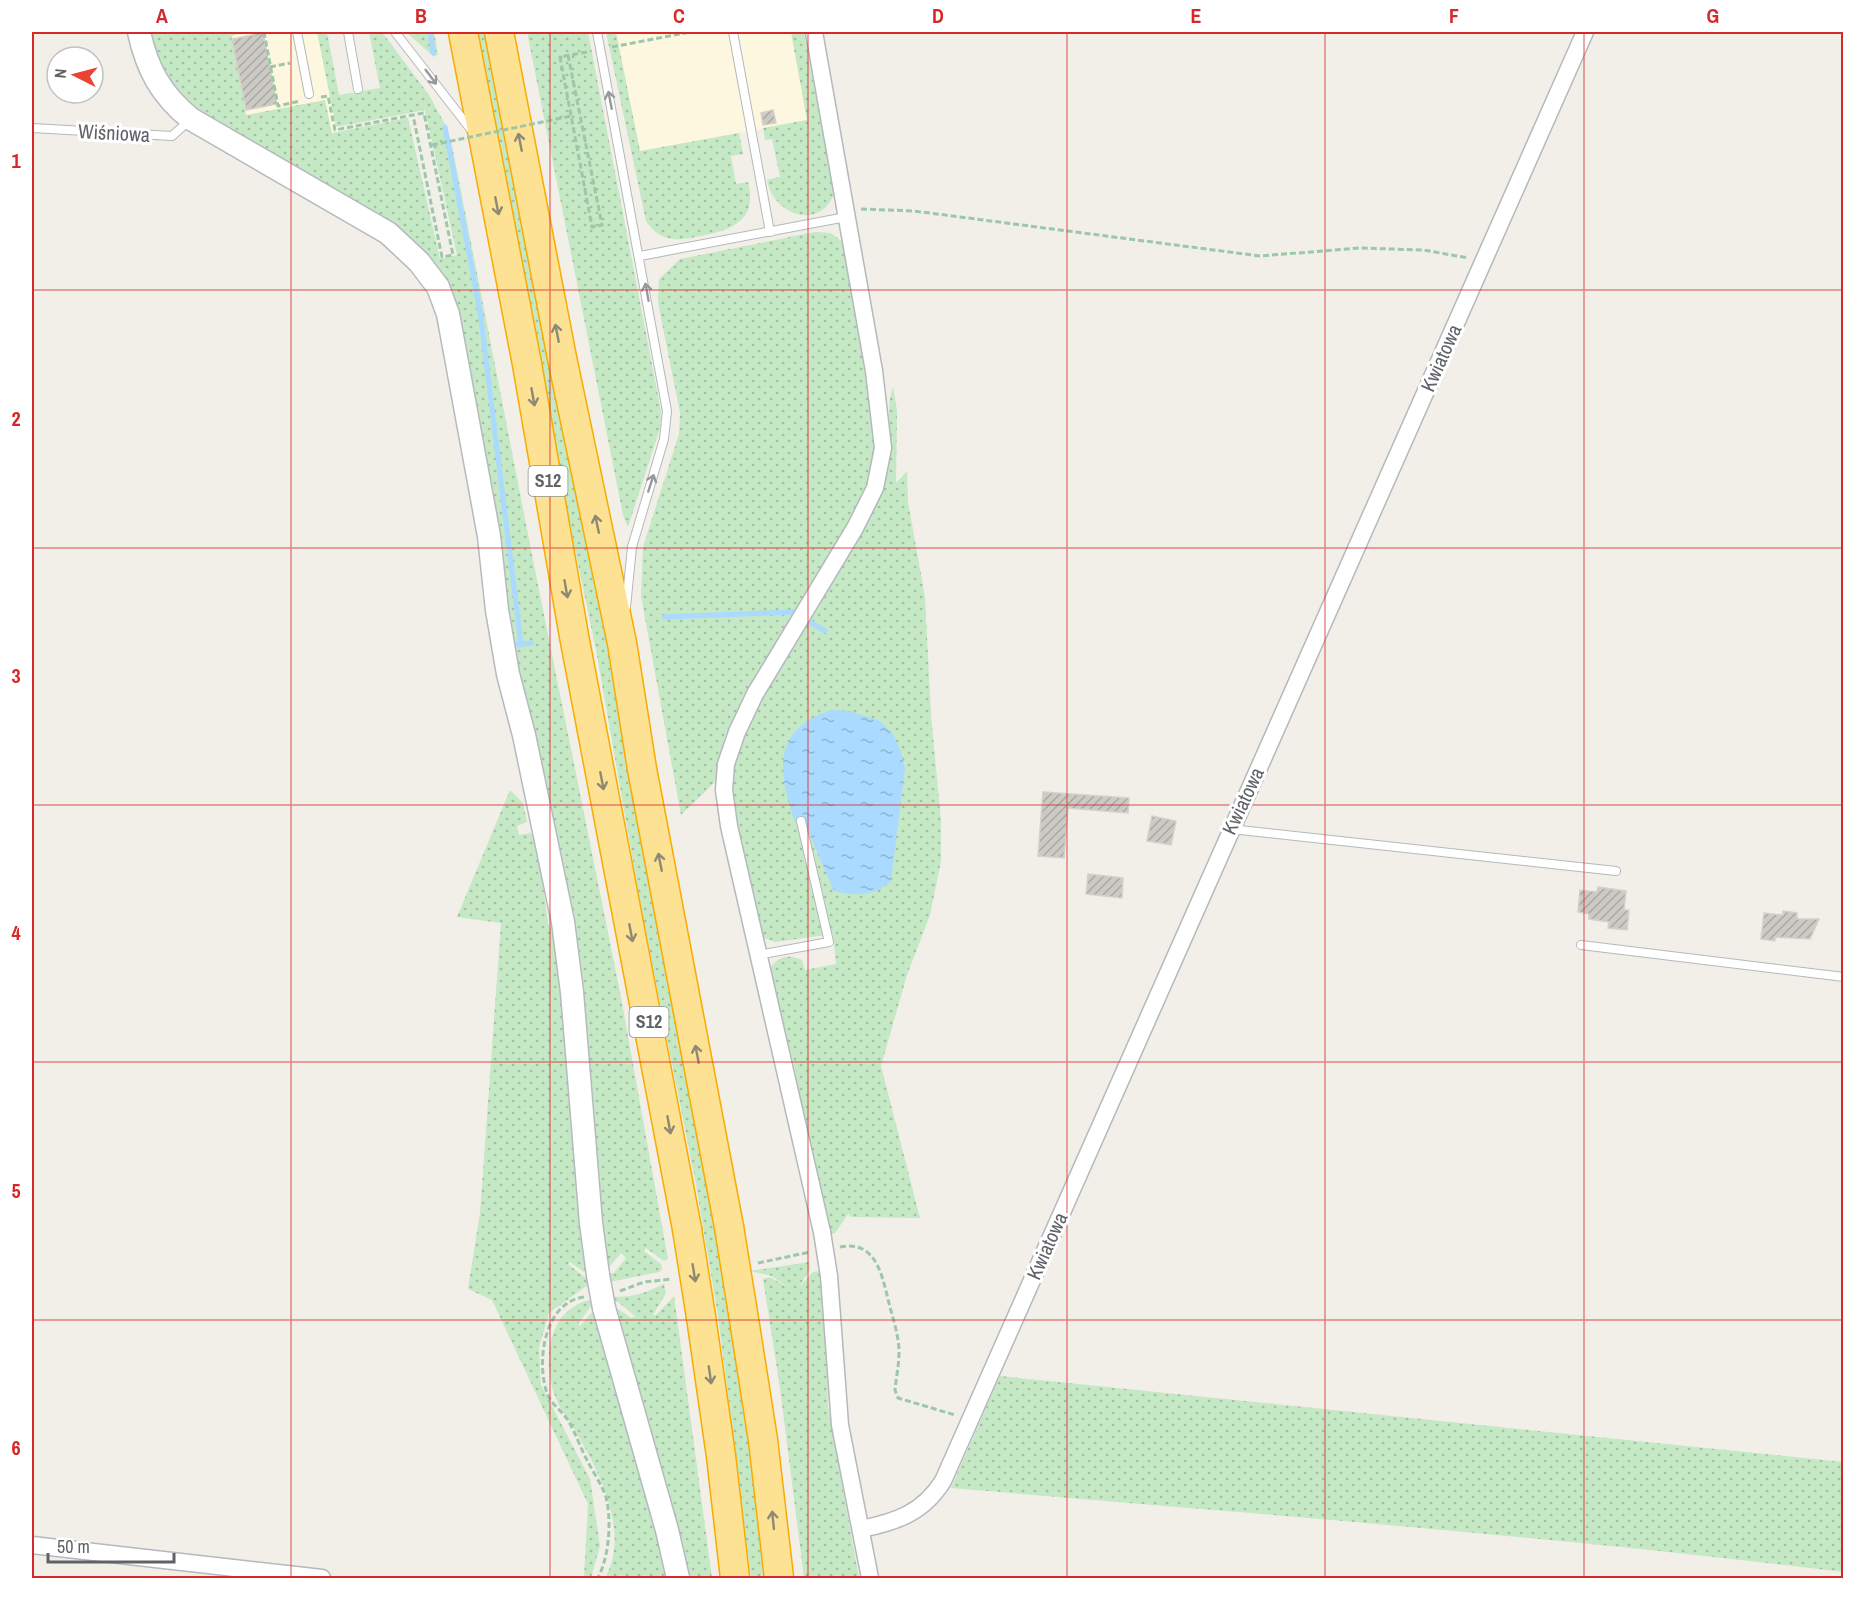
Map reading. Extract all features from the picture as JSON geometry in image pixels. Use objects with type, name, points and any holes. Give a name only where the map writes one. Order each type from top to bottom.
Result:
[{"type":"highway","name":"S12","points":[[463,32],[527,364],[574,636],[687,1229],[722,1456],[735,1578]]},
{"type":"highway","name":"S12","points":[[499,32],[562,358],[622,643],[644,780],[729,1227],[763,1440],[779,1578]]},
{"type":"street","points":[[139,32],[148,65],[159,87],[191,119],[388,233],[420,262],[442,298],[448,314],[489,536],[497,610],[508,674],[524,735],[563,922],[572,992],[591,1223],[598,1275],[678,1578]]},
{"type":"street","points":[[814,32],[882,425],[882,462],[870,500],[755,694],[737,732],[726,764],[724,790],[729,826],[822,1232],[829,1276],[840,1425],[870,1578]]},
{"type":"street","name":"Kwiatowa","points":[[861,1529],[894,1522],[927,1502],[943,1481],[1585,32]]},
{"type":"street","points":[[32,1545],[322,1578]]},
{"type":"lane","points":[[297,32],[309,97]]},
{"type":"lane","points":[[348,32],[358,89]]},
{"type":"lane","points":[[395,32],[485,148]]},
{"type":"lane","points":[[597,32],[667,411],[664,439],[632,547],[622,643]]},
{"type":"lane","points":[[733,32],[770,232]]},
{"type":"lane","name":"Wiśniowa","points":[[32,128],[172,136],[191,119]]},
{"type":"lane","points":[[640,256],[770,232],[845,213]]},
{"type":"lane","points":[[758,955],[829,942],[801,820]]},
{"type":"lane","points":[[1231,829],[1616,871]]},
{"type":"lane","points":[[1581,945],[1844,977]]},
{"type":"path","points":[[255,34],[264,32],[278,106],[309,97]]},
{"type":"path","points":[[568,55],[602,225],[592,227],[560,57],[568,55],[690,32]]},
{"type":"path","points":[[270,67],[292,63]]},
{"type":"path","points":[[318,98],[327,96],[335,130],[413,115],[424,113],[453,255],[442,257],[429,182],[413,115]]},
{"type":"path","points":[[432,145],[571,116]]},
{"type":"path","points":[[845,213],[914,211],[1260,256],[1360,248],[1423,250],[1485,261]]},
{"type":"path","points":[[834,1248],[845,1246],[860,1249],[880,1266],[898,1337],[895,1390],[898,1398],[924,1408],[971,1420]]},
{"type":"path","points":[[753,1263],[811,1252]]},
{"type":"path","points":[[598,1578],[606,1557],[609,1513],[605,1494],[568,1420],[547,1395],[543,1368],[548,1328],[560,1310],[579,1297],[604,1299],[644,1282],[673,1279]]},
{"type":"shaded area","points":[[157,32],[321,32],[343,141],[283,152]]},
{"type":"shaded area","points":[[616,32],[791,32],[807,120],[640,152]]},
{"type":"green space","points":[[152,32],[243,32],[232,36],[246,115],[325,100],[332,133],[408,118],[440,259],[457,255],[425,110],[336,127],[317,32],[327,32],[339,95],[380,88],[369,32],[382,32],[429,95],[447,128],[452,145],[620,992],[668,1259],[664,1261],[646,1248],[644,1251],[661,1264],[662,1270],[659,1272],[585,1287],[549,1313],[539,1348],[541,1385],[590,1479],[600,1546],[591,1578],[584,1578],[588,1504],[492,1300],[468,1289],[480,1213],[501,923],[457,917],[510,790],[523,803],[527,822],[517,826],[519,835],[530,833],[537,838],[548,923],[560,941],[570,1033],[574,1164],[588,1275],[570,1262],[568,1264],[586,1278],[614,1273],[626,1258],[621,1253],[606,1271],[566,891],[545,776],[525,710],[431,264],[193,110],[161,75],[149,35]]},
{"type":"green space","points":[[406,32],[434,32],[438,54],[434,57]]},
{"type":"green space","points":[[474,32],[487,32],[610,644],[732,1315],[765,1578],[751,1578],[718,1316],[696,1185],[641,907],[596,650],[536,364]]},
{"type":"green space","points":[[527,32],[588,32],[661,411],[660,428],[628,527],[623,515]]},
{"type":"green space","points":[[606,32],[616,32],[640,151],[739,133],[743,154],[731,156],[736,184],[748,182],[750,195],[746,214],[740,221],[712,234],[676,239],[658,234],[646,221]]},
{"type":"green space","points":[[791,32],[804,32],[834,194],[827,206],[818,213],[808,215],[797,214],[778,202],[767,180],[780,177],[772,139],[765,140],[763,128],[807,120]]},
{"type":"green space","points":[[815,232],[831,233],[844,243],[876,444],[872,474],[860,504],[725,736],[715,782],[681,815],[641,596],[643,547],[679,434],[680,413],[658,303],[659,279],[680,259]]},
{"type":"green space","points":[[893,387],[897,411],[896,483],[907,471],[908,502],[925,597],[931,715],[941,821],[941,861],[930,915],[907,975],[881,1066],[920,1218],[851,1217],[848,1214],[835,1233],[829,1235],[796,1088],[796,1072],[768,971],[775,962],[787,957],[802,960],[805,970],[836,964],[833,934],[775,942],[762,937],[731,810],[730,773],[741,735],[874,508],[888,467],[889,404]]},
{"type":"green space","points":[[809,1262],[810,1269],[799,1287],[813,1272],[820,1271],[825,1322],[828,1406],[859,1578],[804,1578],[780,1388],[763,1279],[770,1277],[789,1288],[772,1276],[750,1271]]},
{"type":"green space","points":[[664,1284],[666,1293],[653,1315],[656,1315],[674,1296],[712,1578],[686,1578],[671,1504],[629,1374],[615,1307],[632,1318],[636,1317],[618,1302],[591,1306],[578,1324],[580,1326],[594,1310],[597,1311],[669,1578],[605,1578],[612,1560],[615,1541],[609,1503],[594,1465],[557,1401],[549,1361],[552,1337],[563,1316],[578,1304],[600,1298],[630,1296]]},
{"type":"green space","points":[[1000,1376],[1843,1462],[1843,1572],[1509,1536],[951,1488]]},
{"type":"water","points":[[831,710],[849,711],[880,721],[893,734],[905,768],[891,881],[871,893],[850,894],[834,891],[804,821],[795,822],[785,786],[784,755],[789,741],[798,729]]},
{"type":"building","points":[[263,33],[277,104],[246,110],[232,39]]},
{"type":"building","points":[[773,110],[776,123],[763,125],[761,113]]},
{"type":"building","points":[[1043,792],[1129,798],[1128,813],[1068,808],[1064,858],[1038,856]]},
{"type":"building","points":[[1152,816],[1176,821],[1171,845],[1147,841]]},
{"type":"building","points":[[1088,874],[1123,878],[1122,898],[1086,894]]},
{"type":"building","points":[[1598,887],[1626,891],[1624,910],[1629,910],[1627,930],[1608,928],[1609,922],[1589,919],[1589,914],[1578,912],[1580,890],[1597,892]]},
{"type":"building","points":[[1783,911],[1797,913],[1797,919],[1819,919],[1810,939],[1775,937],[1775,941],[1761,939],[1764,913],[1783,915]]},
{"type":"waterway","points":[[430,32],[433,53]]},
{"type":"waterway","points":[[445,127],[480,311],[521,644]]},
{"type":"waterway","points":[[664,617],[793,612],[825,631]]},
{"type":"waterway","points":[[514,645],[531,643]]}]
